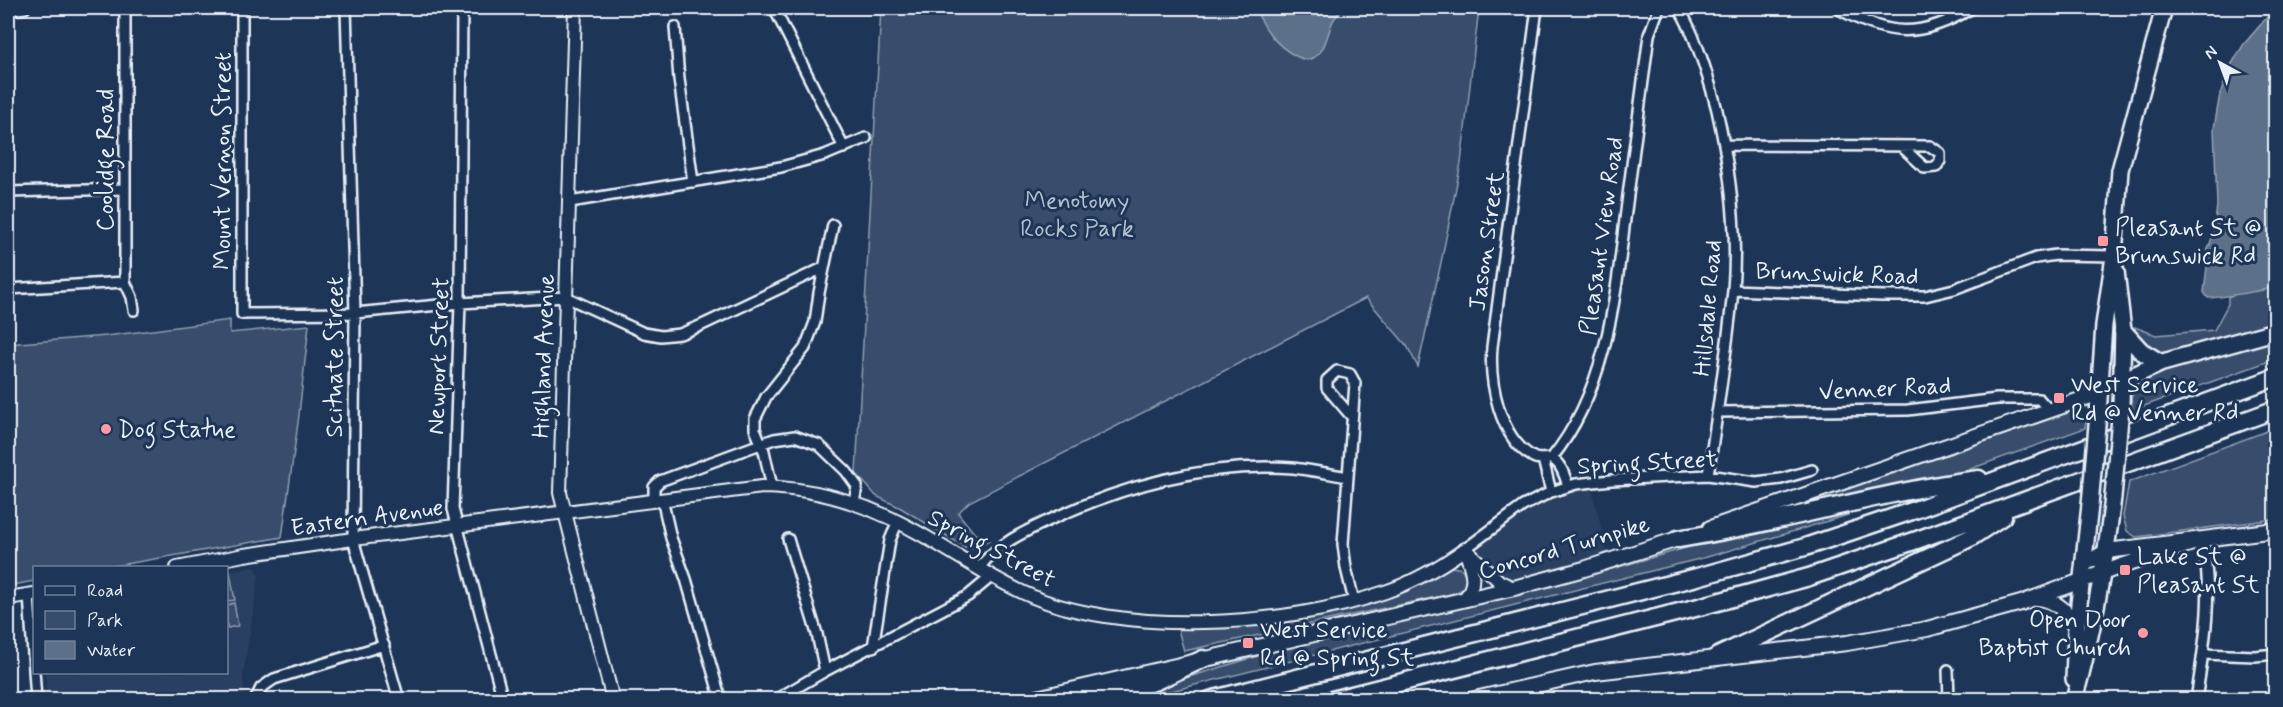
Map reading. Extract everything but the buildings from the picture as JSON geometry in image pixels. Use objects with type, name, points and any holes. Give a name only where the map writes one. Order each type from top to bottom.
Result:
[{"type":"highway","points":[[2123,331],[2141,351],[2161,363]]},
{"type":"highway","points":[[2122,381],[2161,363],[2276,332]]},
{"type":"highway","points":[[1210,699],[1733,568],[1841,535],[2276,377]]},
{"type":"highway","points":[[1332,699],[1772,587],[1881,553],[2276,409]]},
{"type":"highway","points":[[1678,539],[1727,531],[1938,484],[2007,476]]},
{"type":"highway","points":[[1716,657],[1970,538],[2028,499]]},
{"type":"highway","points":[[1093,699],[1156,681],[1203,659]]},
{"type":"main road","points":[[2114,256],[2123,331],[2121,406],[2113,497],[2104,572],[2089,647],[2074,699],[2076,631],[2090,505],[2104,325],[2114,256],[2117,195],[2122,158],[2164,8]]},
{"type":"main road","points":[[2100,393],[2122,381]]},
{"type":"main road","name":"Concord Turnpike","points":[[1028,699],[1463,600],[1602,564],[2100,393]]},
{"type":"main road","points":[[2084,565],[2107,551],[2276,530]]},
{"type":"main road","points":[[1470,699],[1585,674],[1847,643],[1907,633],[1963,620],[2037,598],[2104,572],[2202,540]]},
{"type":"main road","points":[[2037,598],[2049,600],[2062,609],[2070,618],[2076,631]]},
{"type":"street","points":[[8,10],[25,8]]},
{"type":"street","name":"Coolidge Road","points":[[125,8],[125,282],[132,297],[134,310]]},
{"type":"street","name":"Mount Vernon Street","points":[[242,8],[242,314],[355,313]]},
{"type":"street","name":"Scituate Street","points":[[346,8],[355,313],[353,539],[399,699]]},
{"type":"street","name":"Newport Street","points":[[462,8],[460,303],[453,509],[503,699]]},
{"type":"street","name":"Highland Avenue","points":[[575,8],[560,486],[564,511],[614,699]]},
{"type":"street","points":[[774,8],[844,148]]},
{"type":"street","name":"Jason Street","points":[[1537,8],[1491,369],[1496,401],[1506,424],[1532,457],[1547,459],[1562,470],[1568,486]]},
{"type":"street","name":"Pleasant View Road","points":[[1547,459],[1562,445],[1578,416],[1590,392],[1605,348],[1621,251],[1649,35],[1659,8]]},
{"type":"street","name":"Hillsdale Road","points":[[1679,8],[1694,38],[1712,91],[1725,144],[1733,227],[1733,290],[1708,475]]},
{"type":"street","points":[[1837,8],[1872,26],[1905,31],[1945,22],[1972,8]]},
{"type":"street","points":[[675,27],[680,87],[693,182]]},
{"type":"street","points":[[570,202],[781,167],[844,148],[866,138]]},
{"type":"street","points":[[1725,144],[1901,146]]},
{"type":"street","points":[[8,192],[124,189]]},
{"type":"street","points":[[772,488],[762,444],[755,426],[757,411],[805,348],[815,322],[823,268],[833,225]]},
{"type":"street","name":"Brunswick Road","points":[[1733,290],[1891,297],[1925,296],[1954,289],[2036,258],[2056,255],[2114,256]]},
{"type":"street","points":[[355,313],[460,303],[566,297],[644,333],[661,336],[680,334],[823,268]]},
{"type":"street","points":[[8,290],[125,282]]},
{"type":"street","points":[[1352,417],[1327,388],[1327,380],[1337,371],[1350,374],[1354,383],[1352,417],[1348,477],[1344,550],[1354,601]]},
{"type":"street","name":"Venner Road","points":[[1717,412],[1908,410],[2010,398],[2039,399],[2050,411]]},
{"type":"street","points":[[721,699],[686,579],[654,487],[660,481],[762,444],[795,435],[816,443],[839,463],[857,486],[854,503]]},
{"type":"street","points":[[1547,459],[1551,492]]},
{"type":"street","points":[[979,568],[997,549],[1022,533],[1103,497],[1152,482],[1216,470],[1259,467],[1303,469],[1348,477]]},
{"type":"street","name":"Spring Street","points":[[564,511],[732,490],[772,488],[816,493],[854,503],[898,521],[992,576],[1021,591],[1060,606],[1129,619],[1194,621],[1257,618],[1308,611],[1385,592],[1415,580],[1465,549],[1510,514],[1551,492],[1568,486],[1611,480],[1708,475],[1756,482],[1781,479],[1812,470]]},
{"type":"street","name":"Eastern Avenue","points":[[183,566],[353,539],[564,511]]},
{"type":"street","points":[[873,647],[890,540],[898,521]]},
{"type":"street","points":[[788,539],[817,634],[825,671]]},
{"type":"street","points":[[2196,699],[2203,654],[2208,588],[2207,565],[2202,540]]},
{"type":"street","points":[[1465,549],[1500,582],[1514,588]]},
{"type":"street","points":[[1463,600],[1471,591],[1473,580],[1465,549]]},
{"type":"street","points":[[775,699],[968,596],[992,576]]},
{"type":"street","points":[[8,598],[32,594],[33,620]]},
{"type":"street","points":[[255,699],[261,688],[274,679],[384,645]]},
{"type":"street","points":[[2203,654],[2255,656],[2276,654]]},
{"type":"street","points":[[1948,670],[1949,699]]},
{"type":"street","points":[[35,674],[36,699]]},
{"type":"shaded area","points":[[1591,486],[1608,555],[1506,582],[1489,567],[1476,546],[1545,501]]},
{"type":"shaded area","points":[[251,567],[256,568],[259,574],[243,676],[245,699],[47,699],[45,674],[228,674],[228,571]]},
{"type":"green space","name":"Menotomy Rocks Park","points":[[881,8],[1479,8],[1461,163],[1418,367],[1407,346],[1366,298],[969,502],[958,513],[975,534],[989,540],[975,548],[965,547],[901,508],[876,496],[856,473]]},
{"type":"green space","points":[[2275,288],[2275,324],[2171,354],[2156,354],[2136,340],[2135,327],[2156,335],[2214,330],[2228,304],[2228,297],[2237,293]]},
{"type":"green space","points":[[230,320],[230,333],[309,325],[282,537],[114,566],[33,566],[33,581],[8,586],[8,344],[106,336]]},
{"type":"green space","points":[[2275,336],[2275,359],[2133,410],[2131,398],[2144,375]]},
{"type":"green space","points":[[2074,409],[2086,421],[2085,428],[1959,473],[1762,517]]},
{"type":"green space","points":[[2275,428],[2275,519],[2136,537],[2127,531],[2123,516],[2129,482]]},
{"type":"green space","points":[[1846,511],[1848,515],[1707,557],[1139,699],[1113,700],[1281,649],[1562,583],[1721,538]]},
{"type":"green space","points":[[1452,567],[1462,569],[1466,578],[1465,585],[1455,593],[1447,595],[1184,651],[1177,626],[1361,605],[1392,596]]},
{"type":"green space","points":[[230,573],[235,600],[228,601],[228,574]]},
{"type":"green space","points":[[234,603],[238,626],[228,628],[228,605]]},
{"type":"water","points":[[1255,8],[1343,8],[1333,21],[1321,51],[1306,60],[1288,52],[1274,40]]},
{"type":"water","points":[[2275,8],[2275,288],[2208,298],[2204,292],[2207,267],[2205,258],[2214,232],[2217,205],[2214,128],[2220,94],[2231,65],[2244,44]]},
{"type":"place","name":"Pleasant St @ Brunswick Rd","points":[[2103,241]]},
{"type":"place","name":"West Service Rd @ Venner Rd","points":[[2059,398]]},
{"type":"place","name":"Dog Statue","points":[[106,429]]},
{"type":"place","name":"Lake St @ Pleasant St","points":[[2125,570]]},
{"type":"place","name":"Open Door Baptist Church","points":[[2143,633]]},
{"type":"place","name":"West Service Rd @ Spring St","points":[[1248,643]]}]
